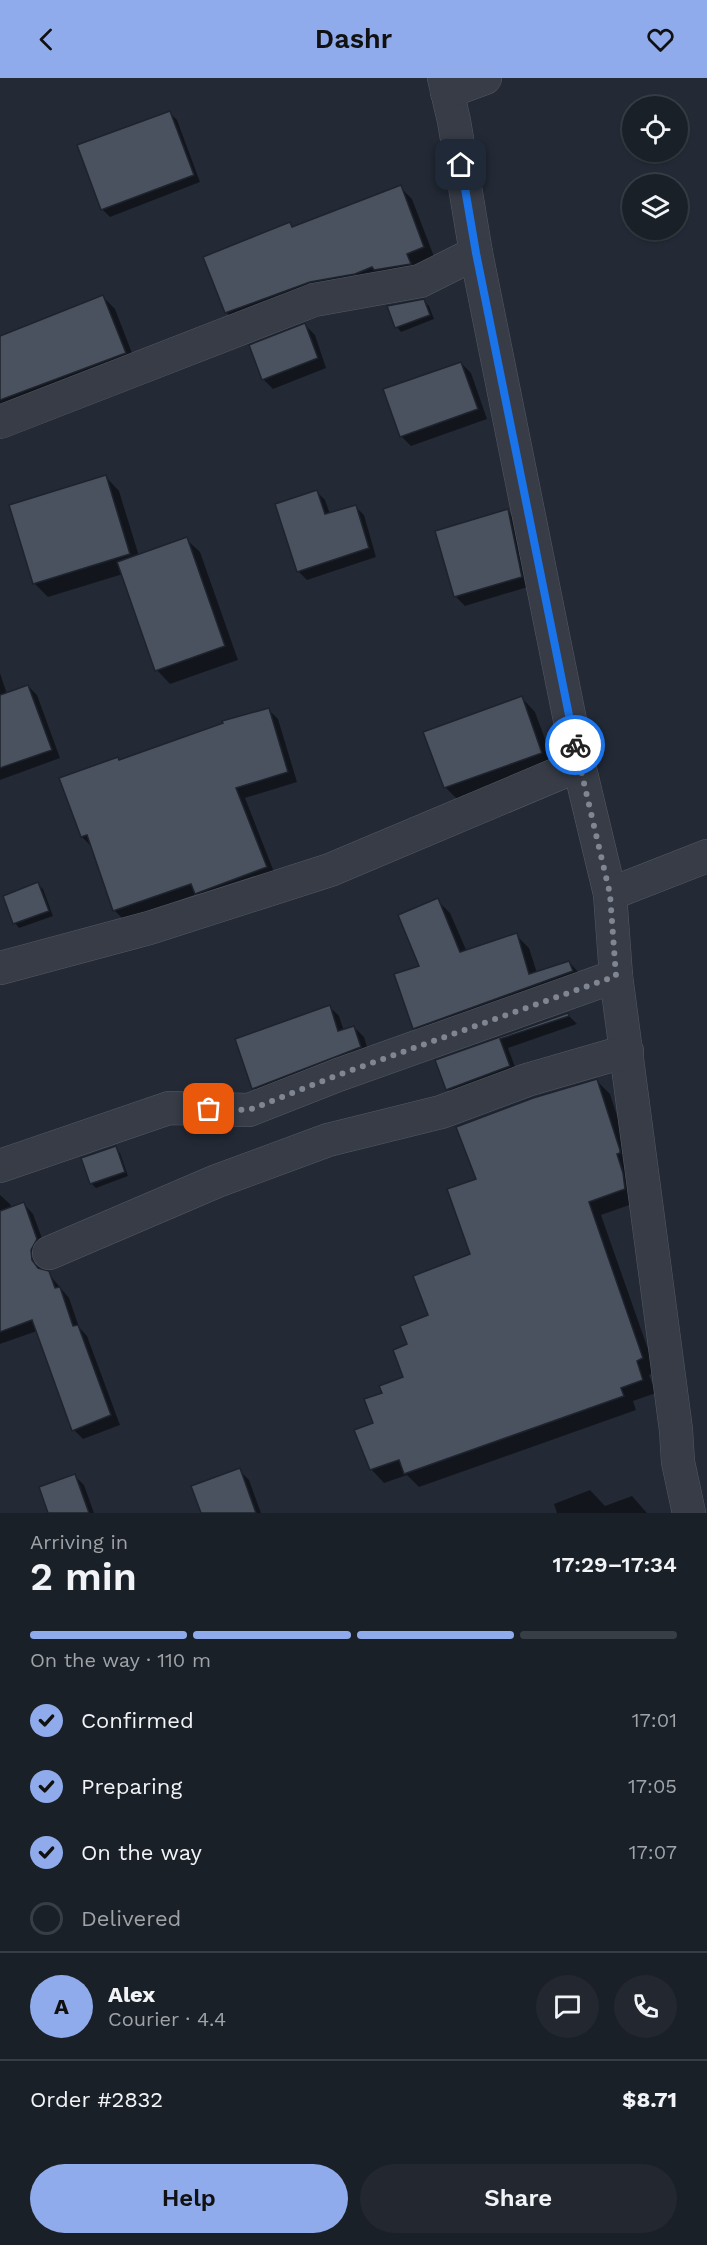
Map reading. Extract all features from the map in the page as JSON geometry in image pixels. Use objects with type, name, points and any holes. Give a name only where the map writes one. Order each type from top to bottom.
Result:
[{"type":"street","points":[[485,78],[446,85],[476,253],[579,765],[610,894],[616,976],[678,1462],[689,1513]]},
{"type":"street","points":[[0,422],[314,300],[420,281],[476,253]]},
{"type":"street","points":[[0,968],[149,928],[330,870],[579,765]]},
{"type":"street","points":[[610,894],[707,856]]},
{"type":"street","points":[[0,1166],[169,1108],[249,1110],[338,1075],[616,976]]},
{"type":"street","points":[[49,1253],[216,1181],[328,1140],[441,1112],[527,1080],[627,1051]]},
{"type":"building","points":[[170,111],[194,175],[101,210],[77,145]]},
{"type":"building","points":[[401,185],[424,247],[407,254],[411,264],[374,270],[372,267],[355,274],[310,282],[225,313],[203,257],[290,222],[292,227]]},
{"type":"building","points":[[103,295],[126,353],[0,400],[0,336]]},
{"type":"building","points":[[424,299],[430,315],[395,328],[387,306]]},
{"type":"building","points":[[305,323],[318,358],[262,380],[249,345]]},
{"type":"building","points":[[461,362],[478,409],[400,437],[383,389]]},
{"type":"building","points":[[106,475],[130,554],[33,584],[9,505]]},
{"type":"building","points":[[317,490],[325,514],[356,505],[369,548],[297,572],[275,504]]},
{"type":"building","points":[[508,509],[522,577],[454,597],[435,531]]},
{"type":"building","points":[[187,537],[225,646],[155,671],[117,562]]},
{"type":"building","points":[[28,685],[52,750],[0,768],[0,695]]},
{"type":"building","points":[[522,696],[542,753],[444,788],[423,732]]},
{"type":"building","points":[[269,708],[288,772],[236,788],[267,867],[195,894],[191,884],[113,911],[87,835],[81,837],[59,778],[118,757],[119,760],[223,723],[222,721]]},
{"type":"building","points":[[38,882],[49,911],[13,924],[3,896]]},
{"type":"building","points":[[438,898],[460,952],[517,933],[529,974],[569,961],[573,971],[413,1029],[394,974],[419,966],[398,915]]},
{"type":"building","points":[[330,1005],[338,1031],[354,1026],[361,1047],[252,1089],[235,1039]]},
{"type":"building","points":[[568,1013],[569,1016],[500,1039],[510,1066],[446,1090],[435,1060]]},
{"type":"building","points":[[597,1079],[620,1150],[617,1154],[625,1189],[589,1202],[643,1358],[637,1361],[643,1380],[621,1388],[624,1396],[404,1474],[399,1460],[370,1470],[354,1430],[373,1423],[364,1399],[382,1393],[379,1386],[403,1377],[393,1350],[407,1344],[400,1326],[428,1315],[413,1276],[470,1254],[447,1189],[476,1179],[456,1127],[533,1098]]},
{"type":"building","points":[[116,1146],[125,1172],[90,1184],[81,1158]]},
{"type":"building","points":[[24,1202],[37,1239],[31,1250],[32,1260],[38,1268],[49,1271],[55,1288],[60,1287],[73,1326],[78,1325],[111,1415],[72,1431],[32,1320],[0,1332],[0,1211]]},
{"type":"building","points":[[240,1468],[256,1513],[201,1513],[191,1486]]},
{"type":"building","points":[[75,1474],[89,1513],[48,1513],[39,1487]]},
{"type":"way so far","points":[[209,1109],[249,1110],[338,1075],[616,976],[610,894],[575,745]]},
{"type":"route","points":[[461,165],[476,253],[575,745]]}]
